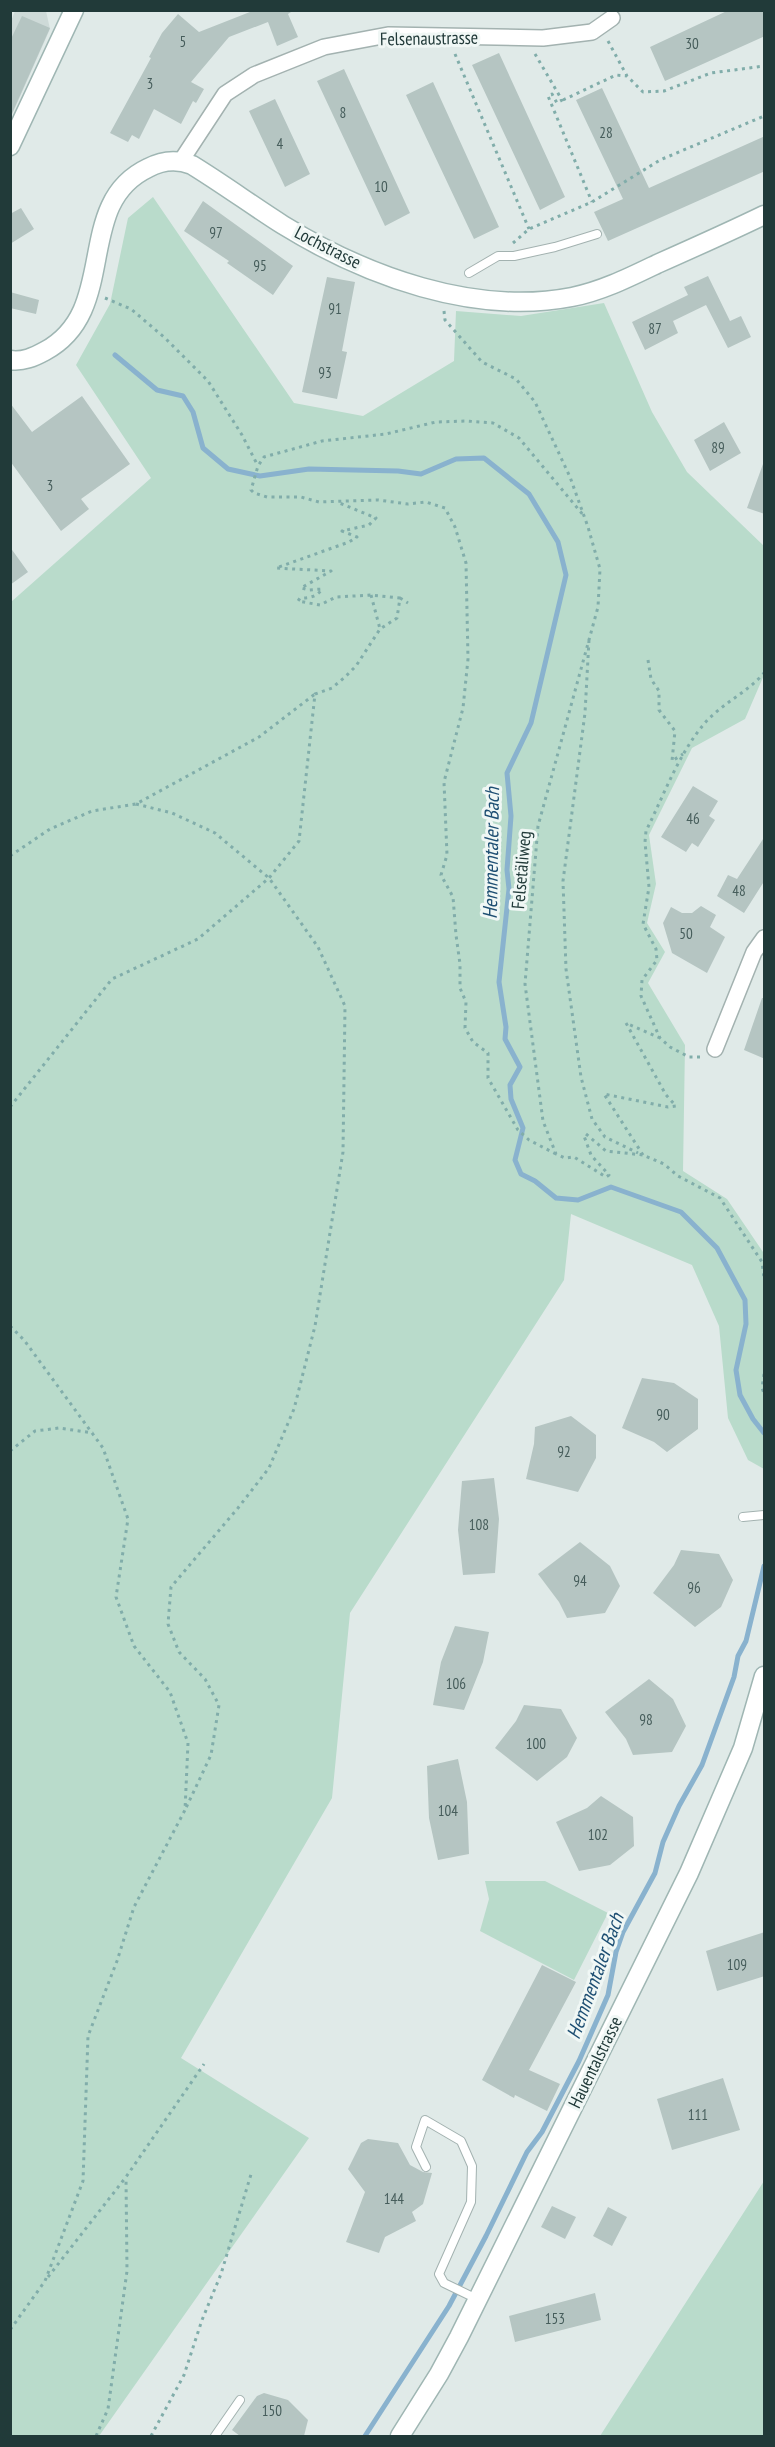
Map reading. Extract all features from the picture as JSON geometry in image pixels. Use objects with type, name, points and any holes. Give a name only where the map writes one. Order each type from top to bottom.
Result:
[{"type":"street","points":[[10,146],[74,10]]},
{"type":"street","name":"Felsenaustrasse","points":[[181,161],[225,94],[254,75],[324,47],[388,36],[543,38],[592,32],[606,22]]},
{"type":"street","points":[[13,363],[34,357],[50,348],[70,332],[82,314],[91,292],[105,217],[115,194],[136,173],[165,161],[181,161]]},
{"type":"street","name":"Lochstrasse","points":[[181,161],[203,172],[284,225],[318,244],[375,270],[441,292],[498,301],[537,302],[574,297],[609,286],[765,215]]},
{"type":"street","points":[[715,1049],[754,952],[765,938]]},
{"type":"street","name":"Hauentalstrasse","points":[[400,2436],[439,2374],[472,2297],[694,1863],[743,1748],[765,1676]]},
{"type":"lane","points":[[470,273],[498,256],[514,256],[555,247],[597,234]]},
{"type":"lane","points":[[742,1517],[765,1515]]},
{"type":"lane","points":[[426,2167],[416,2147],[425,2120],[461,2141],[472,2166],[471,2202],[438,2274],[444,2283],[472,2297]]},
{"type":"lane","points":[[214,2436],[240,2400]]},
{"type":"path","points":[[606,22],[627,76],[643,92],[664,91],[711,74],[765,66]]},
{"type":"path","points":[[447,36],[530,229]]},
{"type":"path","points":[[525,37],[562,100]]},
{"type":"path","points":[[592,202],[548,96],[552,94],[557,103],[616,75],[627,76]]},
{"type":"path","points":[[498,256],[530,229],[592,202],[660,160],[765,116]]},
{"type":"path","points":[[91,292],[131,309],[165,338],[208,381],[242,435],[258,466]]},
{"type":"path","name":"Felsetäliweg","points":[[441,292],[445,320],[483,362],[516,379],[535,402],[570,477],[600,569],[597,608],[538,826],[525,984],[543,1121],[556,1154]]},
{"type":"path","points":[[584,516],[519,438],[493,423],[436,422],[386,434],[322,441],[264,457],[258,466],[250,490],[267,497],[301,496],[319,502],[378,500],[408,504],[426,502],[445,508],[466,563],[468,659],[463,708],[444,782],[447,855],[441,875],[453,897],[460,964],[460,988],[466,1002],[465,1028],[473,1042],[488,1053],[488,1078],[518,1130],[530,1140],[565,1158],[574,1156],[606,1177],[609,1175],[591,1155],[584,1136],[586,1134],[606,1151],[643,1155]]},
{"type":"path","points":[[335,502],[376,518],[369,525],[342,531],[357,537],[349,542],[276,568],[331,571],[301,588],[322,589],[321,591],[312,598],[300,598],[298,601],[320,605],[336,597],[371,595],[400,598],[408,603]]},
{"type":"path","points":[[371,595],[380,630]]},
{"type":"path","points":[[10,856],[50,829],[93,811],[136,804],[259,736],[315,694],[332,688],[356,666],[380,630],[398,618],[400,598]]},
{"type":"path","points":[[590,631],[585,713],[563,881],[566,969],[581,1077],[592,1119],[605,1137],[664,1164],[678,1176],[720,1198],[762,1262],[765,1278]]},
{"type":"path","points":[[648,660],[651,679],[659,691],[658,710],[675,731],[672,761],[684,753]]},
{"type":"path","points":[[660,1038],[641,996],[642,980],[657,960],[656,949],[643,924],[649,887],[646,831],[684,753],[704,724],[733,697],[765,673]]},
{"type":"path","points":[[10,1107],[112,979],[198,939],[269,878],[299,841],[315,694]]},
{"type":"path","points":[[45,2281],[83,2181],[88,2036],[117,1961],[134,1907],[212,1755],[219,1705],[205,1679],[179,1652],[168,1624],[171,1587],[269,1468],[294,1409],[315,1326],[343,1152],[345,1006],[318,947],[269,878],[215,833],[172,813],[136,804]]},
{"type":"path","points":[[643,1155],[604,1094],[668,1107],[676,1106],[666,1095],[626,1023],[660,1038],[689,1058],[700,1057],[715,1049]]},
{"type":"path","points":[[10,1326],[24,1340],[103,1448],[128,1519],[116,1597],[135,1646],[170,1692],[188,1743],[184,1810]]},
{"type":"path","points":[[765,1374],[762,1388],[765,1394]]},
{"type":"path","points":[[10,1451],[35,1431],[59,1428],[93,1433]]},
{"type":"path","points":[[10,2330],[126,2177],[204,2064]]},
{"type":"path","points":[[151,2436],[184,2375],[202,2320],[221,2274],[252,2170]]},
{"type":"path","points":[[96,2436],[108,2409],[127,2271],[126,2177]]},
{"type":"shaded area","points":[[15,11],[46,11],[50,29],[11,117],[11,21]]},
{"type":"green space","points":[[153,197],[294,403],[363,416],[454,361],[456,311],[521,316],[604,303],[652,412],[687,472],[764,546],[764,675],[745,719],[692,748],[649,835],[656,884],[647,923],[665,952],[648,983],[685,1045],[683,1171],[727,1199],[763,1252],[764,1469],[748,1460],[728,1418],[719,1326],[692,1265],[571,1214],[564,1280],[350,1613],[332,1798],[181,2058],[309,2138],[99,2436],[11,2436],[11,602],[151,478],[76,365],[110,304],[128,218]]},
{"type":"green space","points":[[485,1881],[545,1881],[608,1913],[574,1980],[480,1931],[489,1899]]},
{"type":"green space","points":[[764,2181],[764,2436],[600,2436]]},
{"type":"building","points":[[255,10],[294,10],[288,14],[298,37],[277,46],[268,22],[229,37],[191,82],[204,89],[196,103],[193,101],[181,124],[154,109],[139,139],[132,135],[128,142],[110,133],[162,33],[178,14],[199,32]]},
{"type":"building","points":[[729,10],[765,10],[765,36],[665,81],[650,47]]},
{"type":"building","points":[[22,16],[50,28],[10,118],[10,41]]},
{"type":"building","points":[[499,53],[565,197],[540,210],[472,65]]},
{"type":"building","points":[[344,69],[410,213],[385,226],[317,81]]},
{"type":"building","points":[[433,82],[499,227],[474,239],[406,95]]},
{"type":"building","points":[[602,88],[649,188],[765,136],[765,171],[608,241],[594,212],[623,199],[576,100]]},
{"type":"building","points":[[275,99],[310,174],[285,187],[249,111]]},
{"type":"building","points":[[203,201],[293,266],[273,295],[227,263],[229,261],[184,231]]},
{"type":"building","points":[[21,208],[34,229],[10,244],[10,214]]},
{"type":"building","points":[[708,276],[730,321],[741,316],[751,337],[728,348],[706,305],[673,321],[678,333],[645,350],[632,322],[688,295],[684,287]]},
{"type":"building","points":[[327,277],[355,282],[342,351],[347,352],[337,399],[302,392]]},
{"type":"building","points":[[10,292],[39,300],[36,314],[10,308]]},
{"type":"building","points":[[82,396],[130,464],[81,499],[89,509],[61,531],[10,461],[10,403],[32,432]]},
{"type":"building","points":[[724,422],[741,453],[710,471],[694,440]]},
{"type":"building","points":[[763,464],[765,464],[765,514],[747,508]]},
{"type":"building","points":[[10,547],[28,572],[10,585]]},
{"type":"building","points":[[693,786],[718,801],[709,816],[715,820],[698,847],[692,843],[686,852],[661,837]]},
{"type":"building","points":[[765,836],[765,880],[744,913],[717,896],[728,875],[737,879]]},
{"type":"building","points":[[701,906],[716,915],[710,927],[725,937],[707,973],[672,953],[663,923],[671,907],[682,913],[692,913]]},
{"type":"building","points":[[762,998],[765,998],[765,1059],[744,1050]]},
{"type":"building","points":[[642,1378],[674,1383],[698,1399],[698,1429],[667,1452],[654,1442],[622,1428]]},
{"type":"building","points":[[571,1416],[596,1435],[596,1458],[578,1492],[526,1479],[534,1444],[535,1427]]},
{"type":"building","points":[[494,1478],[499,1519],[495,1573],[463,1575],[458,1530],[462,1481]]},
{"type":"building","points":[[580,1542],[610,1566],[620,1586],[605,1613],[567,1618],[559,1602],[538,1574]]},
{"type":"building","points":[[681,1550],[719,1554],[733,1580],[721,1607],[695,1627],[653,1593],[674,1565]]},
{"type":"building","points":[[455,1626],[489,1632],[483,1662],[464,1710],[433,1705],[441,1662]]},
{"type":"building","points":[[649,1679],[673,1699],[686,1726],[672,1752],[633,1755],[626,1739],[605,1712]]},
{"type":"building","points":[[524,1705],[561,1709],[577,1738],[567,1757],[537,1781],[495,1748],[516,1721]]},
{"type":"building","points":[[458,1759],[467,1802],[469,1854],[438,1860],[429,1818],[427,1766]]},
{"type":"building","points":[[601,1796],[633,1817],[634,1846],[610,1865],[579,1871],[556,1822],[587,1808]]},
{"type":"building","points":[[765,1932],[765,1976],[717,1991],[706,1951]]},
{"type":"building","points":[[542,1965],[576,1982],[529,2070],[560,2084],[547,2111],[515,2095],[514,2098],[482,2080]]},
{"type":"building","points":[[723,2078],[740,2130],[672,2150],[657,2099]]},
{"type":"building","points":[[368,2139],[398,2143],[410,2165],[423,2172],[432,2173],[423,2204],[412,2212],[416,2221],[385,2237],[379,2253],[346,2242],[365,2192],[348,2169],[361,2143]]},
{"type":"building","points":[[552,2206],[576,2217],[565,2239],[541,2227]]},
{"type":"building","points":[[608,2207],[627,2217],[612,2246],[593,2236]]},
{"type":"building","points":[[595,2293],[601,2320],[515,2342],[509,2316]]},
{"type":"building","points":[[264,2393],[288,2400],[308,2420],[304,2436],[240,2436],[232,2430],[257,2396]]},
{"type":"waterway","name":"Hemmentaler Bach","points":[[115,355],[157,390],[183,396],[193,412],[203,448],[228,469],[260,476],[309,469],[398,471],[421,474],[456,459],[484,458],[529,494],[558,542],[566,575],[531,723],[507,773],[511,816],[507,870],[509,889],[499,982],[506,1027],[505,1039],[520,1067],[510,1085],[511,1099],[523,1128],[515,1160],[521,1174],[535,1181],[556,1198],[578,1200],[611,1187],[681,1212],[717,1248],[745,1300],[746,1324],[736,1370],[740,1395],[753,1419],[764,1433]]},
{"type":"waterway","name":"Hemmentaler Bach","points":[[365,2436],[449,2306],[527,2152],[542,2132],[579,2061],[608,1995],[616,1952],[623,1932],[655,1873],[663,1842],[679,1806],[702,1765],[734,1677],[738,1656],[746,1641],[764,1566]]}]
